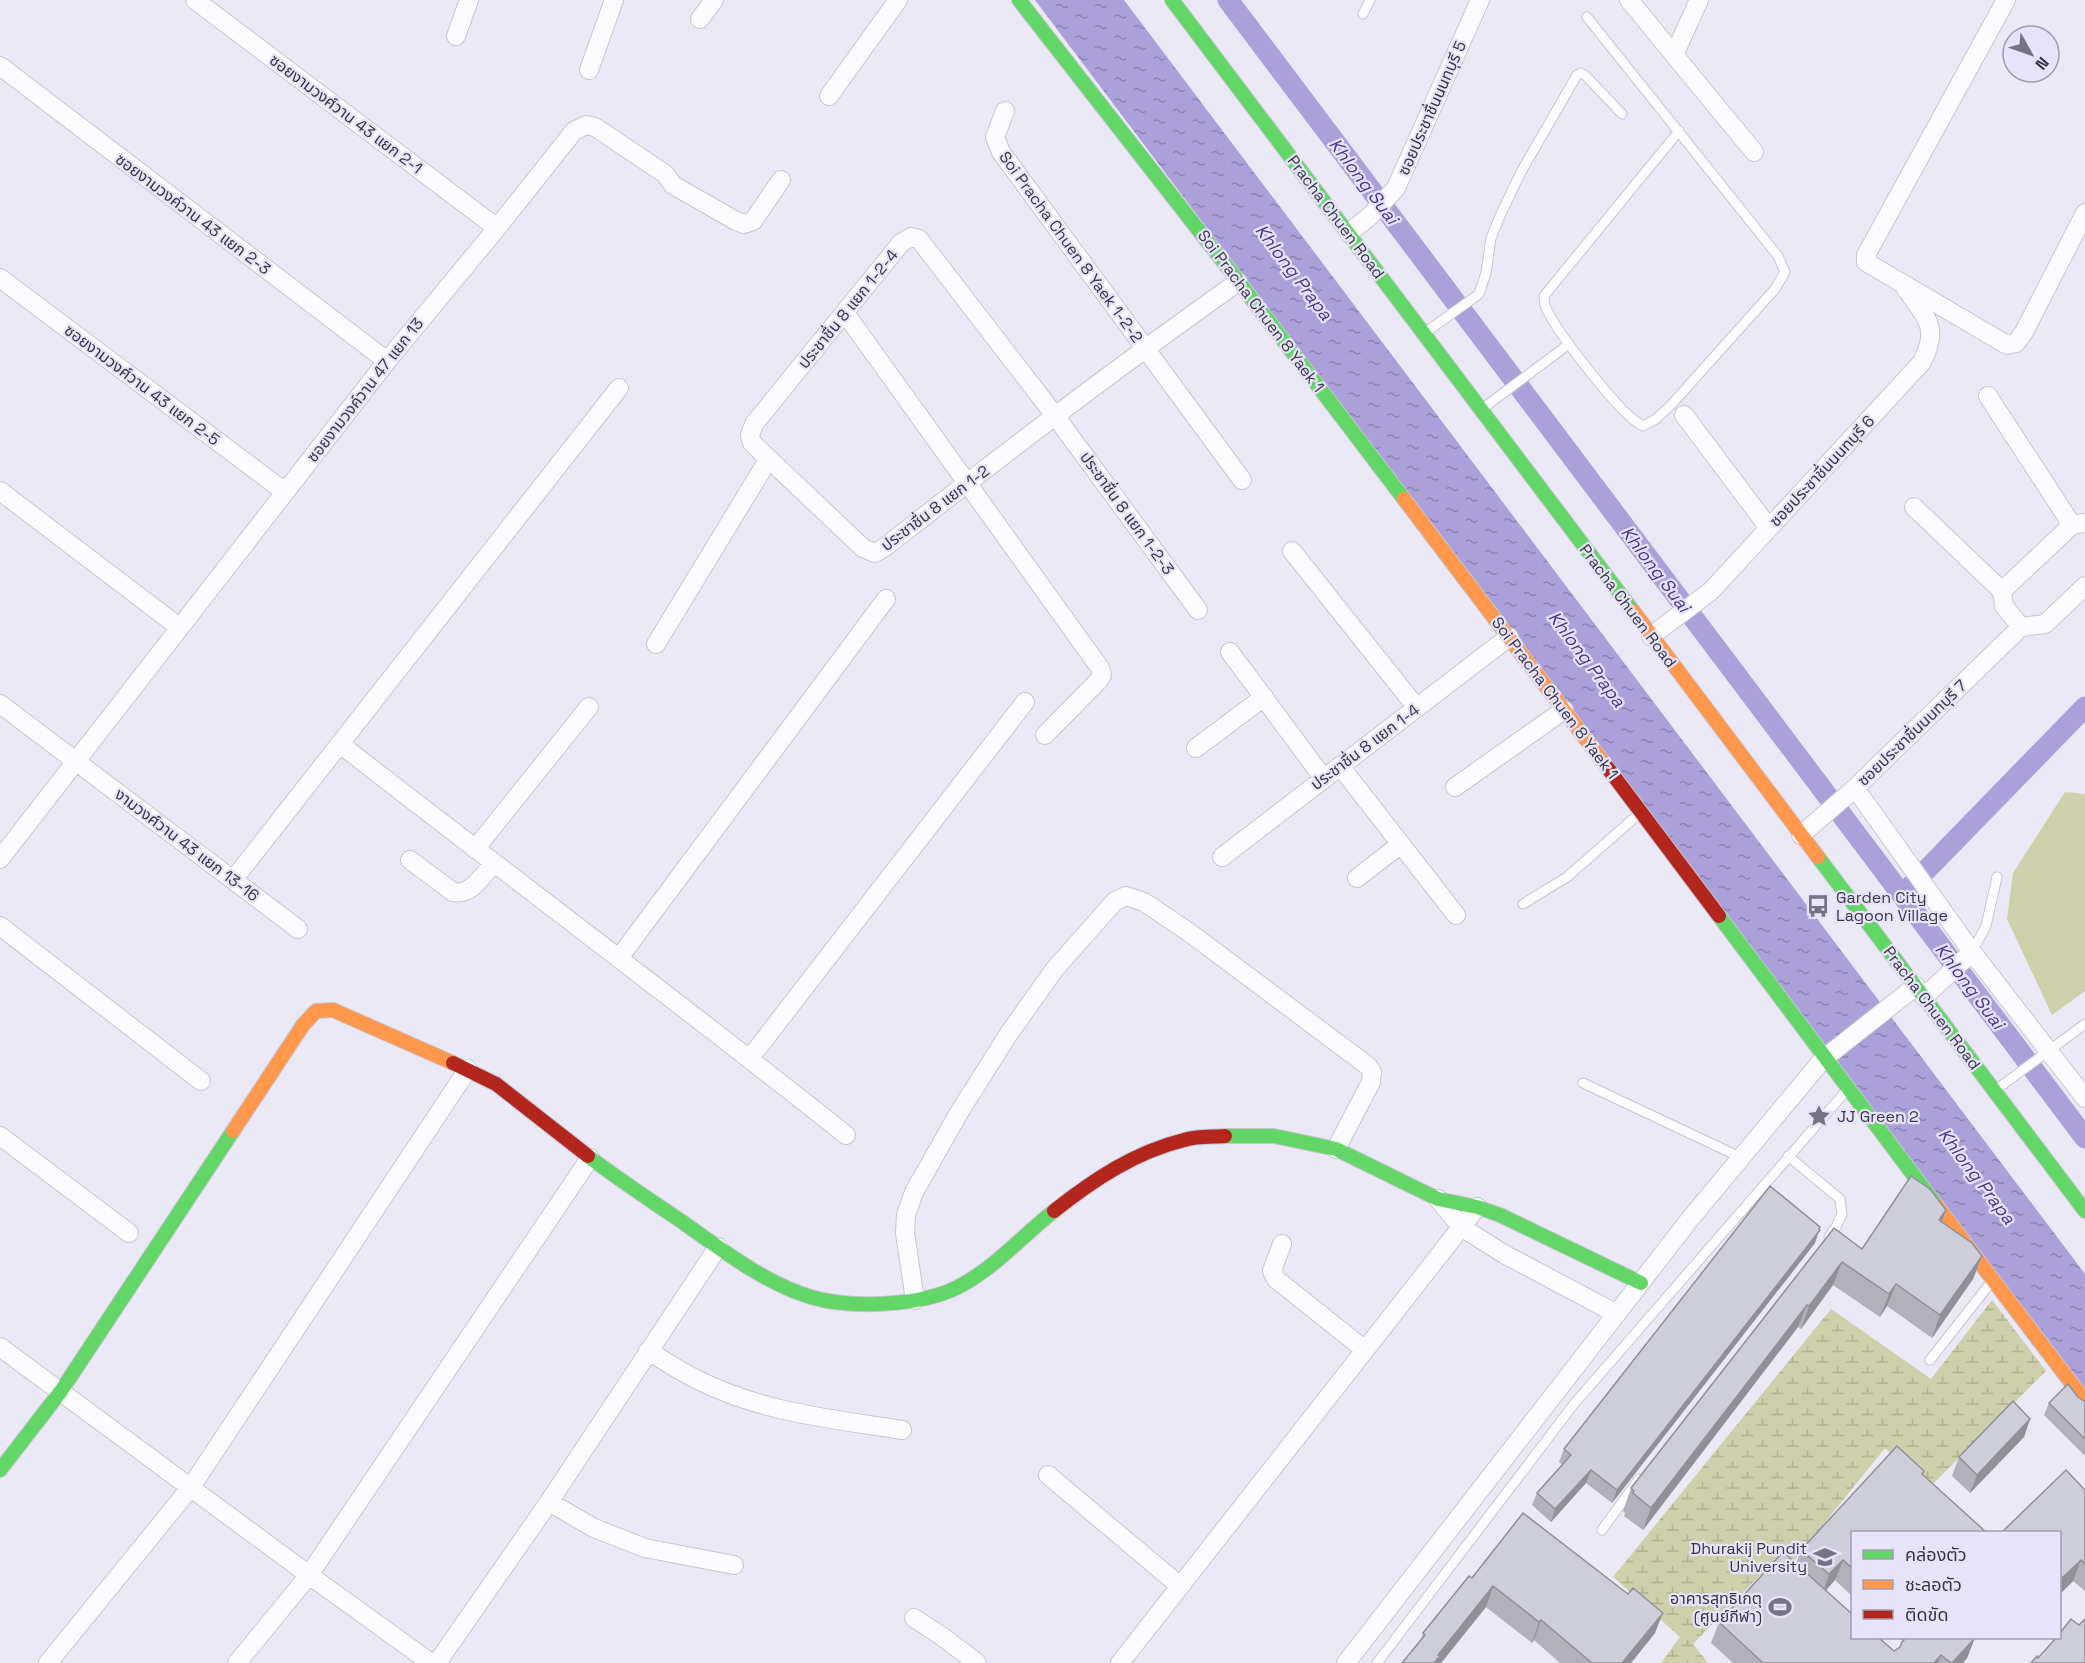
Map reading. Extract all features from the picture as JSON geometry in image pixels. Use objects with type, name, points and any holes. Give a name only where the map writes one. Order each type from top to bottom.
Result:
[{"type":"street","name":"ซอยงามวงศ์วาน 43 แยก 2-1","points":[[195,0],[497,228]]},
{"type":"street","points":[[456,36],[469,0]]},
{"type":"street","points":[[589,70],[614,0]]},
{"type":"street","points":[[700,19],[714,0]]},
{"type":"street","points":[[829,96],[898,0]]},
{"type":"street","name":"Soi Pracha Chuen 8 Yaek 1","points":[[1018,0],[1239,282],[2085,1401]]},
{"type":"street","name":"Pracha Chuen Road","points":[[1172,0],[2085,1210]]},
{"type":"street","name":"ซอยประชาชื่นนนทบุรี 5","points":[[1349,233],[1370,216],[1396,188],[1480,0]]},
{"type":"street","points":[[1629,0],[1754,152]]},
{"type":"street","points":[[1674,56],[1699,0]]},
{"type":"street","points":[[2006,0],[1866,255],[1866,262],[2007,345],[2016,343],[2024,332],[2085,213]]},
{"type":"street","name":"ซอยงามวงค์วาน 43 แยก 2-3","points":[[0,66],[387,361]]},
{"type":"street","name":"Soi Pracha Chuen 8 Yaek 1-2-2","points":[[1005,111],[995,137],[1001,152],[1242,480]]},
{"type":"street","name":"ซอยงามวงค์วาน 47 แยก 13","points":[[0,859],[387,361],[574,131],[586,125],[595,127],[665,174],[673,185],[744,224],[753,221],[781,180]]},
{"type":"street","name":"ประชาชื่น 8 แยก 1-2-4","points":[[754,424],[901,243],[911,237],[919,238],[1056,417]]},
{"type":"street","name":"ซอยงามวงศ์วาน 43 แยก 2-5","points":[[0,278],[285,492]]},
{"type":"street","name":"ประชาชื่น 8 แยก 1-2","points":[[754,424],[750,439],[768,460],[863,548],[875,553],[1145,348],[1239,282]]},
{"type":"street","name":"ซอยประชาชื่นนนทบุรี 6","points":[[1651,636],[1711,591],[1922,362],[1930,347],[1932,327],[1901,282]]},
{"type":"street","points":[[845,313],[1100,668],[1102,675],[1092,689],[1045,735]]},
{"type":"street","points":[[233,880],[619,388]]},
{"type":"street","points":[[1988,396],[2079,524],[2002,591]]},
{"type":"street","points":[[1684,415],[1769,528]]},
{"type":"street","name":"ประชาชื่น 8 แยก 1-2-3","points":[[1056,417],[1198,610]]},
{"type":"street","points":[[656,645],[768,460]]},
{"type":"street","points":[[0,491],[179,627]]},
{"type":"street","points":[[1914,507],[2002,591],[2004,606],[2021,627],[2045,624],[2085,586]]},
{"type":"street","points":[[1292,551],[1417,708]]},
{"type":"street","points":[[619,958],[886,599]]},
{"type":"street","name":"ซอยประชาชื่นนนทบุรี 7","points":[[1801,835],[1850,792],[2021,627]]},
{"type":"street","name":"ประชาชื่น 8 แยก 1-4","points":[[1222,857],[1509,637]]},
{"type":"street","points":[[1230,652],[1324,779]]},
{"type":"street","points":[[1196,748],[1264,697]]},
{"type":"street","points":[[750,1058],[1025,702]]},
{"type":"street","name":"งามวงศ์วาน 43 แยก 13-16","points":[[0,704],[298,929]]},
{"type":"street","points":[[475,849],[589,707]]},
{"type":"street","points":[[1455,787],[1564,710]]},
{"type":"street","points":[[340,744],[493,864],[750,1058],[846,1135]]},
{"type":"street","points":[[1340,766],[1456,915]]},
{"type":"street","points":[[1850,792],[1913,871],[1970,955],[2045,1054],[2085,1098]]},
{"type":"street","points":[[1356,879],[1401,844]]},
{"type":"street","points":[[410,860],[453,892],[461,893],[470,890],[493,864]]},
{"type":"street","points":[[915,1300],[904,1233],[906,1215],[914,1192],[966,1101],[1008,1035],[1054,970],[1115,902],[1126,896],[1144,902],[1190,933],[1368,1066],[1372,1072],[1371,1082],[1336,1149]]},
{"type":"street","points":[[0,926],[201,1081]]},
{"type":"street","points":[[1346,1663],[1690,1219],[1825,1057],[1892,1005],[1946,976],[1970,955]]},
{"type":"street","points":[[0,1470],[61,1391],[303,1024],[316,1011],[333,1010],[468,1069],[496,1084],[590,1158],[717,1247],[782,1286],[810,1297],[839,1304],[876,1304],[915,1300],[956,1288],[978,1275],[1087,1185],[1136,1157],[1185,1139],[1235,1135],[1274,1136],[1336,1149],[1438,1199],[1477,1207],[1529,1228],[1641,1283]]},
{"type":"street","points":[[48,1663],[191,1487],[468,1069]]},
{"type":"street","points":[[0,1136],[129,1233]]},
{"type":"street","points":[[237,1663],[309,1575],[590,1158]]},
{"type":"street","points":[[1438,1199],[1461,1227],[1504,1254],[1617,1314]]},
{"type":"street","points":[[1120,1663],[1477,1207]]},
{"type":"street","points":[[1282,1244],[1272,1271],[1276,1279],[1365,1350]]},
{"type":"street","points":[[436,1663],[549,1502],[717,1247]]},
{"type":"street","points":[[0,1347],[431,1663]]},
{"type":"street","points":[[648,1351],[696,1379],[738,1397],[811,1416],[902,1430]]},
{"type":"street","points":[[1048,1475],[1180,1586]]},
{"type":"street","points":[[549,1502],[594,1528],[645,1548],[734,1565]]},
{"type":"street","points":[[914,1618],[976,1663]]},
{"type":"lane","points":[[1364,14],[1370,0]]},
{"type":"lane","points":[[1587,17],[1679,131],[1778,256],[1785,272],[1782,280],[1671,405],[1649,424],[1643,426],[1628,417],[1569,344],[1545,307],[1544,296],[1679,131]]},
{"type":"lane","points":[[1424,334],[1479,294],[1484,282],[1491,238],[1500,216],[1521,172],[1577,75],[1581,73],[1585,75],[1622,114]]},
{"type":"lane","points":[[1480,410],[1569,344]]},
{"type":"lane","points":[[1523,904],[1567,877],[1641,812]]},
{"type":"lane","points":[[1970,955],[1986,926],[1997,877]]},
{"type":"lane","points":[[1995,1091],[2085,1024]]},
{"type":"lane","points":[[1583,1083],[1742,1158]]},
{"type":"lane","points":[[1377,1663],[1574,1404],[1788,1156],[1848,1090]]},
{"type":"lane","points":[[1788,1156],[1840,1199],[1842,1214],[1836,1227],[1822,1246]]},
{"type":"lane","points":[[1930,1360],[1993,1279]]},
{"type":"lane","points":[[1602,1530],[1646,1470]]},
{"type":"green space","points":[[2065,792],[2085,794],[2085,991],[2052,1015],[2007,919],[2013,873]]},
{"type":"green space","points":[[1992,1300],[2046,1371],[1927,1490],[1885,1448],[1793,1562],[1782,1553],[1693,1644],[1708,1663],[1661,1663],[1680,1637],[1613,1577],[1831,1309],[1931,1379]]},
{"type":"water","name":"Khlong Prapa","points":[[1035,0],[1124,0],[2085,1274],[2085,1393]]},
{"type":"building","points":[[1911,1176],[1930,1189],[1946,1210],[1939,1220],[1972,1243],[1982,1256],[1940,1315],[1896,1284],[1889,1294],[1842,1262],[1651,1508],[1633,1493],[1631,1488],[1834,1228],[1862,1249]]},
{"type":"building","points":[[1770,1186],[1820,1227],[1820,1230],[1617,1490],[1591,1470],[1555,1509],[1537,1493],[1571,1455],[1564,1449]]},
{"type":"building","points":[[2068,1384],[2085,1402],[2085,1439],[2049,1403]]},
{"type":"building","points":[[2013,1401],[2030,1419],[1977,1475],[1959,1457]]},
{"type":"building","points":[[1897,1446],[1924,1471],[1922,1474],[1985,1531],[1851,1531],[1851,1567],[1843,1560],[1829,1574],[1801,1550]]},
{"type":"building","points":[[2066,1470],[2085,1490],[2085,1564],[2081,1560],[2062,1578],[2061,1531],[2003,1531]]},
{"type":"building","points":[[1523,1513],[1628,1594],[1633,1588],[1663,1613],[1622,1663],[1592,1663],[1541,1620],[1539,1622],[1493,1586],[1434,1663],[1402,1663],[1425,1635],[1423,1633],[1469,1576],[1472,1578]]},
{"type":"building","name":"อาคารสุทธิเกตุ (ศูนย์กีฬา)","points":[[1783,1552],[1851,1613],[1851,1639],[1880,1639],[1894,1651],[1905,1639],[1974,1639],[1952,1663],[1941,1655],[1934,1663],[1763,1663],[1719,1622]]},
{"type":"building","points":[[2071,1619],[2079,1625],[2085,1619],[2085,1663],[2031,1663],[2055,1639],[2061,1639],[2061,1632]]},
{"type":"waterway","name":"Khlong Suai","points":[[1228,0],[2085,1138]]},
{"type":"waterway","points":[[1902,895],[2085,707]]},
{"type":"traffic: fast","points":[[1019,0],[1229,269],[1404,499]]},
{"type":"traffic: fast","points":[[1172,0],[1633,611]]},
{"type":"traffic: fast","points":[[1818,857],[2085,1211]]},
{"type":"traffic: fast","points":[[1719,916],[1936,1205]]},
{"type":"traffic: fast","points":[[0,1470],[61,1391],[233,1131]]},
{"type":"traffic: fast","points":[[1225,1136],[1274,1136],[1336,1149],[1438,1199],[1477,1207],[1500,1215],[1641,1283]]},
{"type":"traffic: fast","points":[[588,1156],[760,1274],[794,1291],[827,1301],[885,1304],[906,1302],[943,1293],[958,1287],[984,1271],[1054,1211]]},
{"type":"traffic: slow","points":[[1404,499],[1607,767]]},
{"type":"traffic: slow","points":[[1633,611],[1818,857]]},
{"type":"traffic: slow","points":[[233,1131],[303,1025],[316,1011],[333,1010],[453,1063]]},
{"type":"traffic: slow","points":[[1936,1205],[2085,1401]]},
{"type":"traffic: jam","points":[[1607,767],[1719,916]]},
{"type":"traffic: jam","points":[[453,1063],[496,1084],[588,1156]]},
{"type":"traffic: jam","points":[[1054,1211],[1099,1178],[1148,1152],[1189,1139],[1225,1136]]},
{"type":"place","name":"Garden City Lagoon Village","points":[[1818,906]]},
{"type":"place","name":"JJ Green 2","points":[[1819,1116]]},
{"type":"place","name":"Dhurakij Pundit University","points":[[1825,1557]]},
{"type":"place","name":"อาคารสุทธิเกตุ (ศูนย์กีฬา)","points":[[1780,1607]]}]
